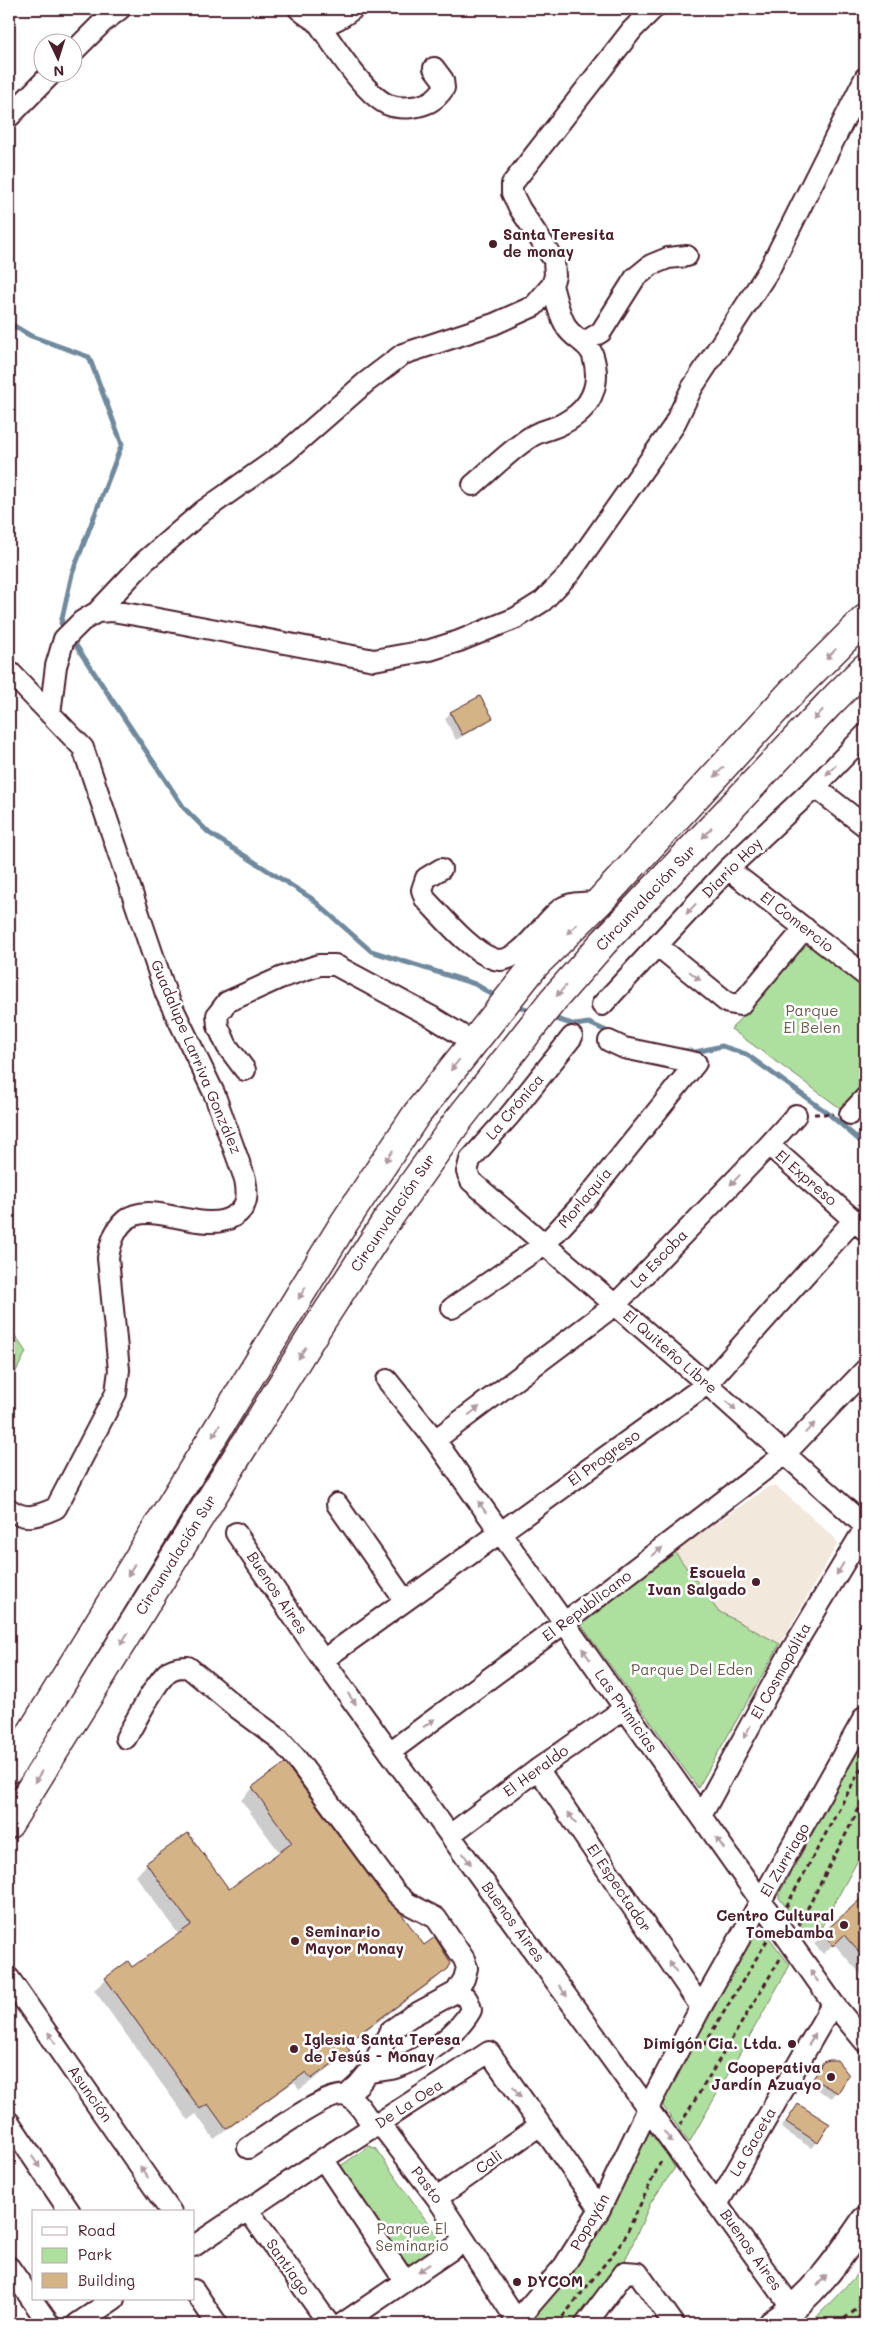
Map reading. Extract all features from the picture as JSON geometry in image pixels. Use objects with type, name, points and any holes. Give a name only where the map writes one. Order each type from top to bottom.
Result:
[{"type":"highway","name":"Circunvalación Sur","points":[[9,1769],[344,1223],[416,1115],[535,965],[599,902],[791,693],[865,619]]},
{"type":"highway","name":"Circunvalación Sur","points":[[9,1824],[317,1328],[385,1223],[445,1138],[553,1000],[603,943],[865,668]]},
{"type":"main road","points":[[782,2317],[822,2280],[865,2220]]},
{"type":"street","points":[[82,43],[103,22],[120,9]]},
{"type":"street","points":[[299,9],[318,23],[371,93],[388,105],[403,108],[426,105],[438,98],[444,88],[443,80],[434,68]]},
{"type":"street","points":[[318,23],[328,24],[354,9]]},
{"type":"street","points":[[50,714],[56,666],[64,639],[82,621],[97,612],[145,561],[203,511],[285,452],[365,383],[403,354],[494,324],[534,306],[552,285],[555,276],[554,260],[520,209],[512,194],[512,184],[632,30],[653,9]]},
{"type":"street","points":[[97,612],[112,611],[153,618],[374,660],[430,650],[459,641],[516,618],[542,601],[576,565],[673,427],[692,388],[769,270],[865,78]]},
{"type":"street","points":[[9,116],[43,82]]},
{"type":"street","points":[[583,343],[601,332],[635,278],[668,258],[687,256]]},
{"type":"street","points":[[473,484],[533,436],[564,424],[582,412],[594,395],[595,370],[593,355],[568,330],[559,310],[552,285]]},
{"type":"street","name":"Guadalupe Larriva González","points":[[9,671],[83,748],[166,994],[214,1093],[245,1179],[248,1193],[239,1214],[218,1223],[178,1217],[160,1212],[144,1213],[127,1220],[121,1226],[110,1245],[108,1258],[120,1370],[116,1393],[56,1508],[39,1516],[22,1517],[9,1509]]},
{"type":"street","name":"Diario Hoy","points":[[602,1005],[728,869],[815,787],[865,735]]},
{"type":"street","points":[[815,787],[865,826]]},
{"type":"street","points":[[441,868],[426,878],[422,890],[425,899],[475,948],[493,959],[502,960],[513,956],[562,908],[574,903],[599,902]]},
{"type":"street","name":"El Comercio","points":[[728,869],[865,974]]},
{"type":"street","points":[[658,946],[728,1003],[740,1005],[805,928]]},
{"type":"street","points":[[245,1070],[227,1046],[218,1026],[217,1015],[228,1002],[280,978],[319,965],[335,965],[342,968],[432,1016],[473,1042]]},
{"type":"street","name":"La Crónica","points":[[470,1160],[510,1115],[572,1037]]},
{"type":"street","name":"Morlaquía","points":[[452,1308],[546,1243],[584,1202],[696,1063],[624,1048],[609,1040]]},
{"type":"street","points":[[850,1114],[865,1098]]},
{"type":"street","name":"La Escoba","points":[[435,1440],[615,1305],[769,1145],[796,1114]]},
{"type":"street","points":[[445,1138],[470,1160]]},
{"type":"street","name":"El Expreso","points":[[769,1145],[860,1225]]},
{"type":"street","name":"El Quiteño Libre","points":[[470,1160],[467,1172],[472,1181],[707,1384],[865,1527]]},
{"type":"street","name":"El Progreso","points":[[323,1660],[707,1384],[860,1225]]},
{"type":"street","name":"El Republicano","points":[[390,1752],[564,1623],[785,1454],[865,1371]]},
{"type":"street","name":"Las Primicias","points":[[387,1380],[435,1440],[790,1942],[865,2042]]},
{"type":"street","points":[[337,1504],[405,1601]]},
{"type":"street","name":"El Cosmopólita","points":[[701,1816],[787,1658],[865,1527]]},
{"type":"street","name":"Buenos Aires","points":[[236,1533],[323,1660],[671,2141],[718,2203],[782,2317]]},
{"type":"street","points":[[126,1738],[154,1691],[168,1672],[178,1666],[188,1667],[236,1707],[278,1738],[296,1758],[396,1894],[407,1903],[436,1918],[455,1944],[467,1968],[464,1979],[456,1992],[410,2017],[390,2031],[369,2072],[360,2084],[346,2096],[336,2096],[313,2106],[248,2148]]},
{"type":"street","name":"El Heraldo","points":[[450,1835],[538,1769],[624,1709]]},
{"type":"street","name":"El Zurriago","points":[[648,2109],[701,2007],[865,1716]]},
{"type":"street","points":[[9,1754],[20,1750],[39,1721]]},
{"type":"street","name":"El Espectador","points":[[538,1769],[701,2007]]},
{"type":"street","name":"Asunción","points":[[9,1978],[170,2210]]},
{"type":"street","points":[[369,2072],[397,2068],[444,2041],[465,2021],[471,2010],[470,2001],[465,1995],[456,1992]]},
{"type":"street","name":"La Gaceta","points":[[718,2203],[834,2003]]},
{"type":"street","name":"De La Oea","points":[[195,2245],[323,2159],[377,2126],[489,2052],[600,2210]]},
{"type":"street","name":"Pasto","points":[[346,2096],[377,2126],[438,2198],[517,2323]]},
{"type":"street","name":"Popayán","points":[[517,2323],[564,2266],[600,2210],[648,2109]]},
{"type":"street","points":[[9,2122],[69,2210]]},
{"type":"street","name":"Cali","points":[[438,2198],[540,2125]]},
{"type":"street","points":[[323,2159],[404,2280]]},
{"type":"street","name":"Santiago","points":[[248,2210],[329,2324]]},
{"type":"street","points":[[342,2324],[404,2280],[464,2241]]},
{"type":"street","points":[[9,2267],[32,2300]]},
{"type":"street","points":[[586,2324],[625,2272],[632,2271],[638,2273],[674,2324]]},
{"type":"street","points":[[195,2291],[217,2324]]},
{"type":"street","points":[[32,2300],[49,2324]]},
{"type":"street","points":[[83,2323],[113,2300]]},
{"type":"path","points":[[796,1114],[850,1114]]},
{"type":"path","points":[[702,2047],[777,1923],[865,1761]]},
{"type":"path","points":[[557,2324],[623,2241],[671,2141],[790,1942],[865,1796]]},
{"type":"path","points":[[837,2324],[865,2303]]},
{"type":"shaded area","name":"Escuela Ivan Salgado","points":[[775,1485],[835,1538],[837,1545],[780,1644],[718,1611],[675,1552],[768,1487]]},
{"type":"green space","name":"Parque El Belen","points":[[807,942],[865,989],[865,1082],[840,1108],[731,1029]]},
{"type":"green space","points":[[9,1327],[26,1352],[9,1385]]},
{"type":"green space","name":"Parque Del Eden","points":[[675,1552],[718,1611],[780,1644],[698,1788],[579,1622]]},
{"type":"green space","points":[[865,1739],[865,1847],[814,1941],[811,1940],[779,1898],[779,1894]]},
{"type":"green space","points":[[764,1931],[790,1965],[689,2143],[663,2106],[663,2100],[756,1932]]},
{"type":"green space","points":[[648,2131],[666,2153],[675,2168],[651,2202],[626,2259],[572,2324],[531,2324],[530,2316]]},
{"type":"green space","name":"Parque El Seminario","points":[[369,2146],[375,2148],[440,2240],[438,2249],[408,2268],[404,2265],[341,2168],[342,2165]]},
{"type":"green space","points":[[865,2266],[865,2324],[810,2324]]},
{"type":"building","points":[[480,696],[493,718],[462,735],[450,712]]},
{"type":"building","name":"Seminario Mayor Monay","points":[[285,1763],[387,1900],[401,1913],[424,1945],[435,1937],[451,1963],[448,1969],[345,2044],[350,2051],[311,2079],[306,2072],[226,2129],[208,2104],[200,2109],[105,1978],[128,1961],[132,1967],[191,1925],[146,1863],[188,1833],[229,1889],[292,1843],[252,1787]]},
{"type":"building","name":"Centro Cultural Tomebamba","points":[[865,1895],[865,1959],[844,1935],[833,1946],[822,1934]]},
{"type":"building","name":"Cooperativa Jardín Azuayo","points":[[837,2060],[849,2075],[838,2093],[813,2079],[823,2062]]},
{"type":"building","points":[[798,2104],[830,2124],[818,2143],[786,2122]]},
{"type":"waterway","points":[[9,323],[31,336],[89,357],[122,444],[72,574],[61,623],[66,631]]},
{"type":"waterway","points":[[71,638],[184,808],[209,833],[311,898],[371,951],[475,984],[498,998]]},
{"type":"waterway","points":[[515,1005],[533,1011]]},
{"type":"waterway","points":[[550,1017],[575,1025],[589,1023],[613,1034]]},
{"type":"waterway","points":[[681,1050],[696,1052],[722,1046],[746,1054],[829,1114],[865,1145]]},
{"type":"place","name":"Santa Teresita de monay","points":[[493,244]]},
{"type":"place","name":"Escuela Ivan Salgado","points":[[756,1582]]},
{"type":"place","name":"Centro Cultural Tomebamba","points":[[844,1925]]},
{"type":"place","name":"Seminario Mayor Monay","points":[[295,1941]]},
{"type":"place","name":"Dimigón Cia. Ltda.","points":[[792,2044]]},
{"type":"place","name":"Iglesia Santa Teresa de Jesús - Monay","points":[[294,2049]]},
{"type":"place","name":"Cooperativa Jardín Azuayo","points":[[831,2077]]},
{"type":"place","name":"DYCOM","points":[[517,2282]]}]
